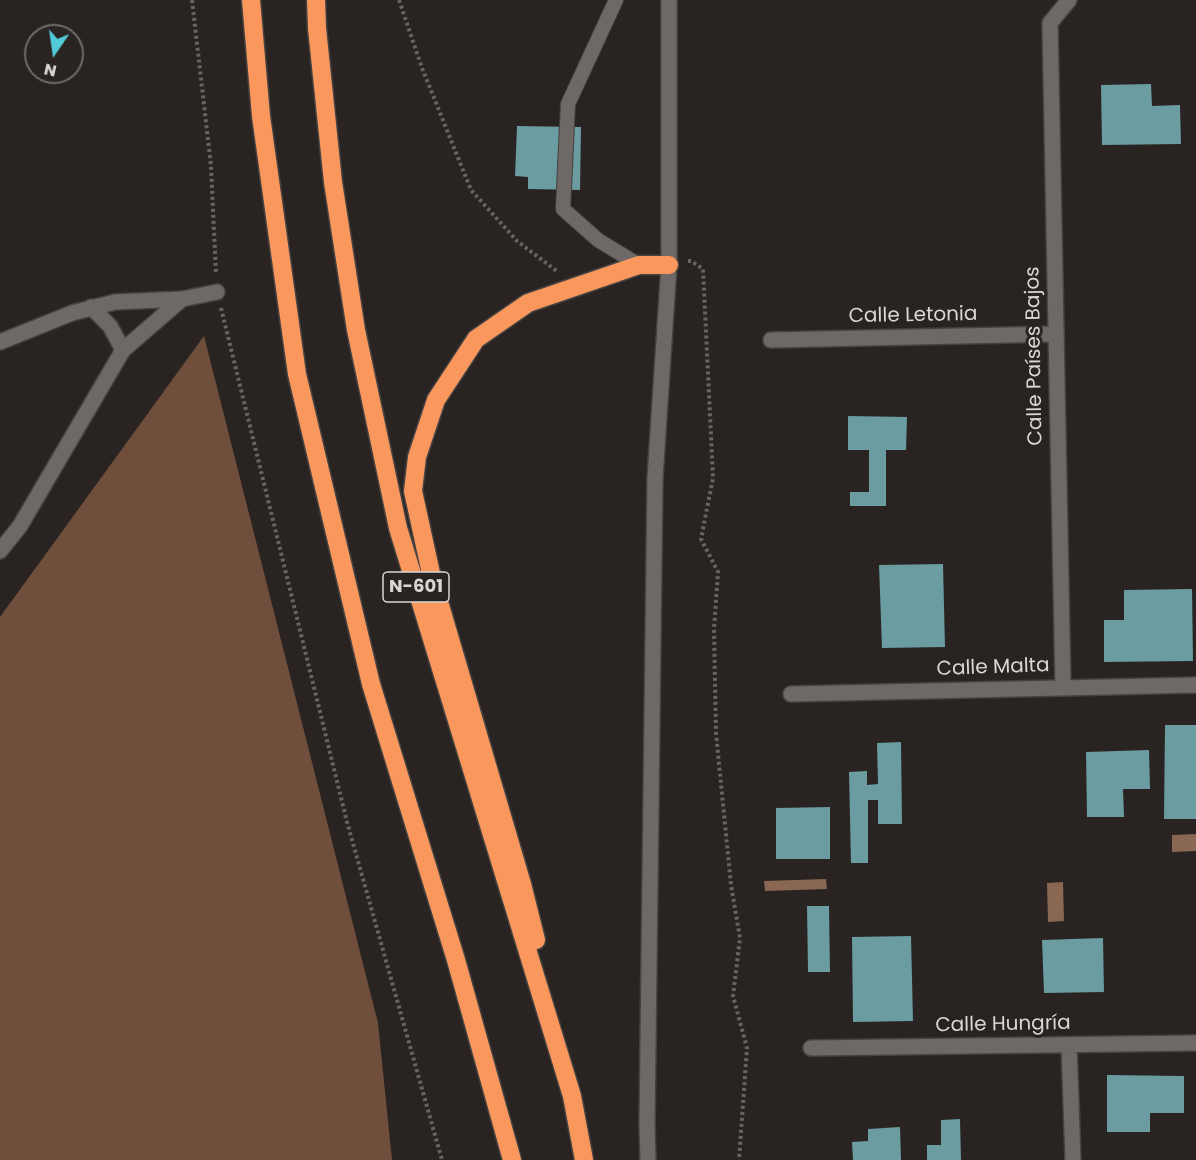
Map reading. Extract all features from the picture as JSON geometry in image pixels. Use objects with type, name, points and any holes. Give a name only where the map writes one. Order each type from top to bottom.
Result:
[{"type":"highway","points":[[251,0],[261,116],[297,374],[371,684],[456,960],[512,1160]]},
{"type":"highway","name":"N-601","points":[[316,0],[333,182],[356,330],[398,528],[572,1096],[584,1160]]},
{"type":"highway","points":[[572,1096],[522,884],[432,578],[413,490],[417,458],[436,400],[476,339],[528,303],[639,265],[669,265]]},
{"type":"street","points":[[648,1160],[649,839],[655,478],[669,265],[669,0]]},
{"type":"street","name":"Calle Países Bajos","points":[[1063,687],[1050,23],[1069,0]]},
{"type":"street","points":[[0,342],[91,307],[115,302],[182,300],[217,292]]},
{"type":"street","points":[[0,551],[20,526],[123,350],[182,300]]},
{"type":"street","points":[[91,307],[111,326],[123,350]]},
{"type":"street","name":"Calle Letonia","points":[[771,340],[1055,334]]},
{"type":"street","name":"Calle Malta","points":[[790,694],[1196,685]]},
{"type":"street","name":"Calle Hungría","points":[[811,1048],[1196,1043]]},
{"type":"street","points":[[1070,1045],[1072,1160]]},
{"type":"lane","points":[[616,0],[568,104],[563,208],[598,240],[639,265]]},
{"type":"path","points":[[192,0],[211,166],[217,292],[347,822],[442,1160]]},
{"type":"path","points":[[399,0],[422,68],[471,190],[517,241],[577,286]]},
{"type":"path","points":[[669,265],[692,261],[703,269],[713,478],[701,539],[718,572],[714,628],[716,733],[731,885],[740,938],[733,996],[747,1048],[739,1160]]},
{"type":"shaded area","points":[[204,336],[378,1023],[392,1160],[0,1160],[0,617]]},
{"type":"shaded area","points":[[1196,834],[1196,851],[1172,852],[1172,835]]},
{"type":"shaded area","points":[[826,879],[827,889],[765,891],[764,881]]},
{"type":"shaded area","points":[[1063,882],[1064,921],[1048,922],[1047,883]]},
{"type":"building","points":[[1151,84],[1152,106],[1180,105],[1181,144],[1102,145],[1101,85]]},
{"type":"building","points":[[517,126],[581,127],[580,190],[528,189],[528,177],[515,176]]},
{"type":"building","points":[[848,416],[907,417],[906,450],[886,450],[886,506],[850,506],[850,492],[869,492],[869,450],[848,450]]},
{"type":"building","points":[[943,564],[945,647],[882,648],[879,565]]},
{"type":"building","points":[[1192,589],[1193,661],[1104,662],[1104,620],[1124,620],[1124,590]]},
{"type":"building","points":[[1165,725],[1196,725],[1196,819],[1164,819]]},
{"type":"building","points":[[901,742],[902,824],[878,824],[878,800],[868,800],[868,863],[851,863],[849,772],[867,771],[867,785],[878,784],[877,743]]},
{"type":"building","points":[[1149,750],[1150,789],[1123,789],[1124,817],[1087,817],[1086,752]]},
{"type":"building","points":[[830,807],[830,859],[776,859],[776,808]]},
{"type":"building","points":[[807,906],[829,906],[830,972],[808,972]]},
{"type":"building","points":[[911,936],[913,1021],[853,1022],[852,937]]},
{"type":"building","points":[[1103,938],[1104,992],[1044,993],[1042,940]]},
{"type":"building","points":[[1107,1075],[1184,1076],[1184,1113],[1150,1113],[1150,1132],[1107,1132]]},
{"type":"building","points":[[960,1119],[961,1160],[927,1160],[927,1145],[941,1145],[941,1120]]},
{"type":"building","points":[[900,1127],[901,1160],[853,1160],[852,1142],[868,1141],[868,1129]]}]
